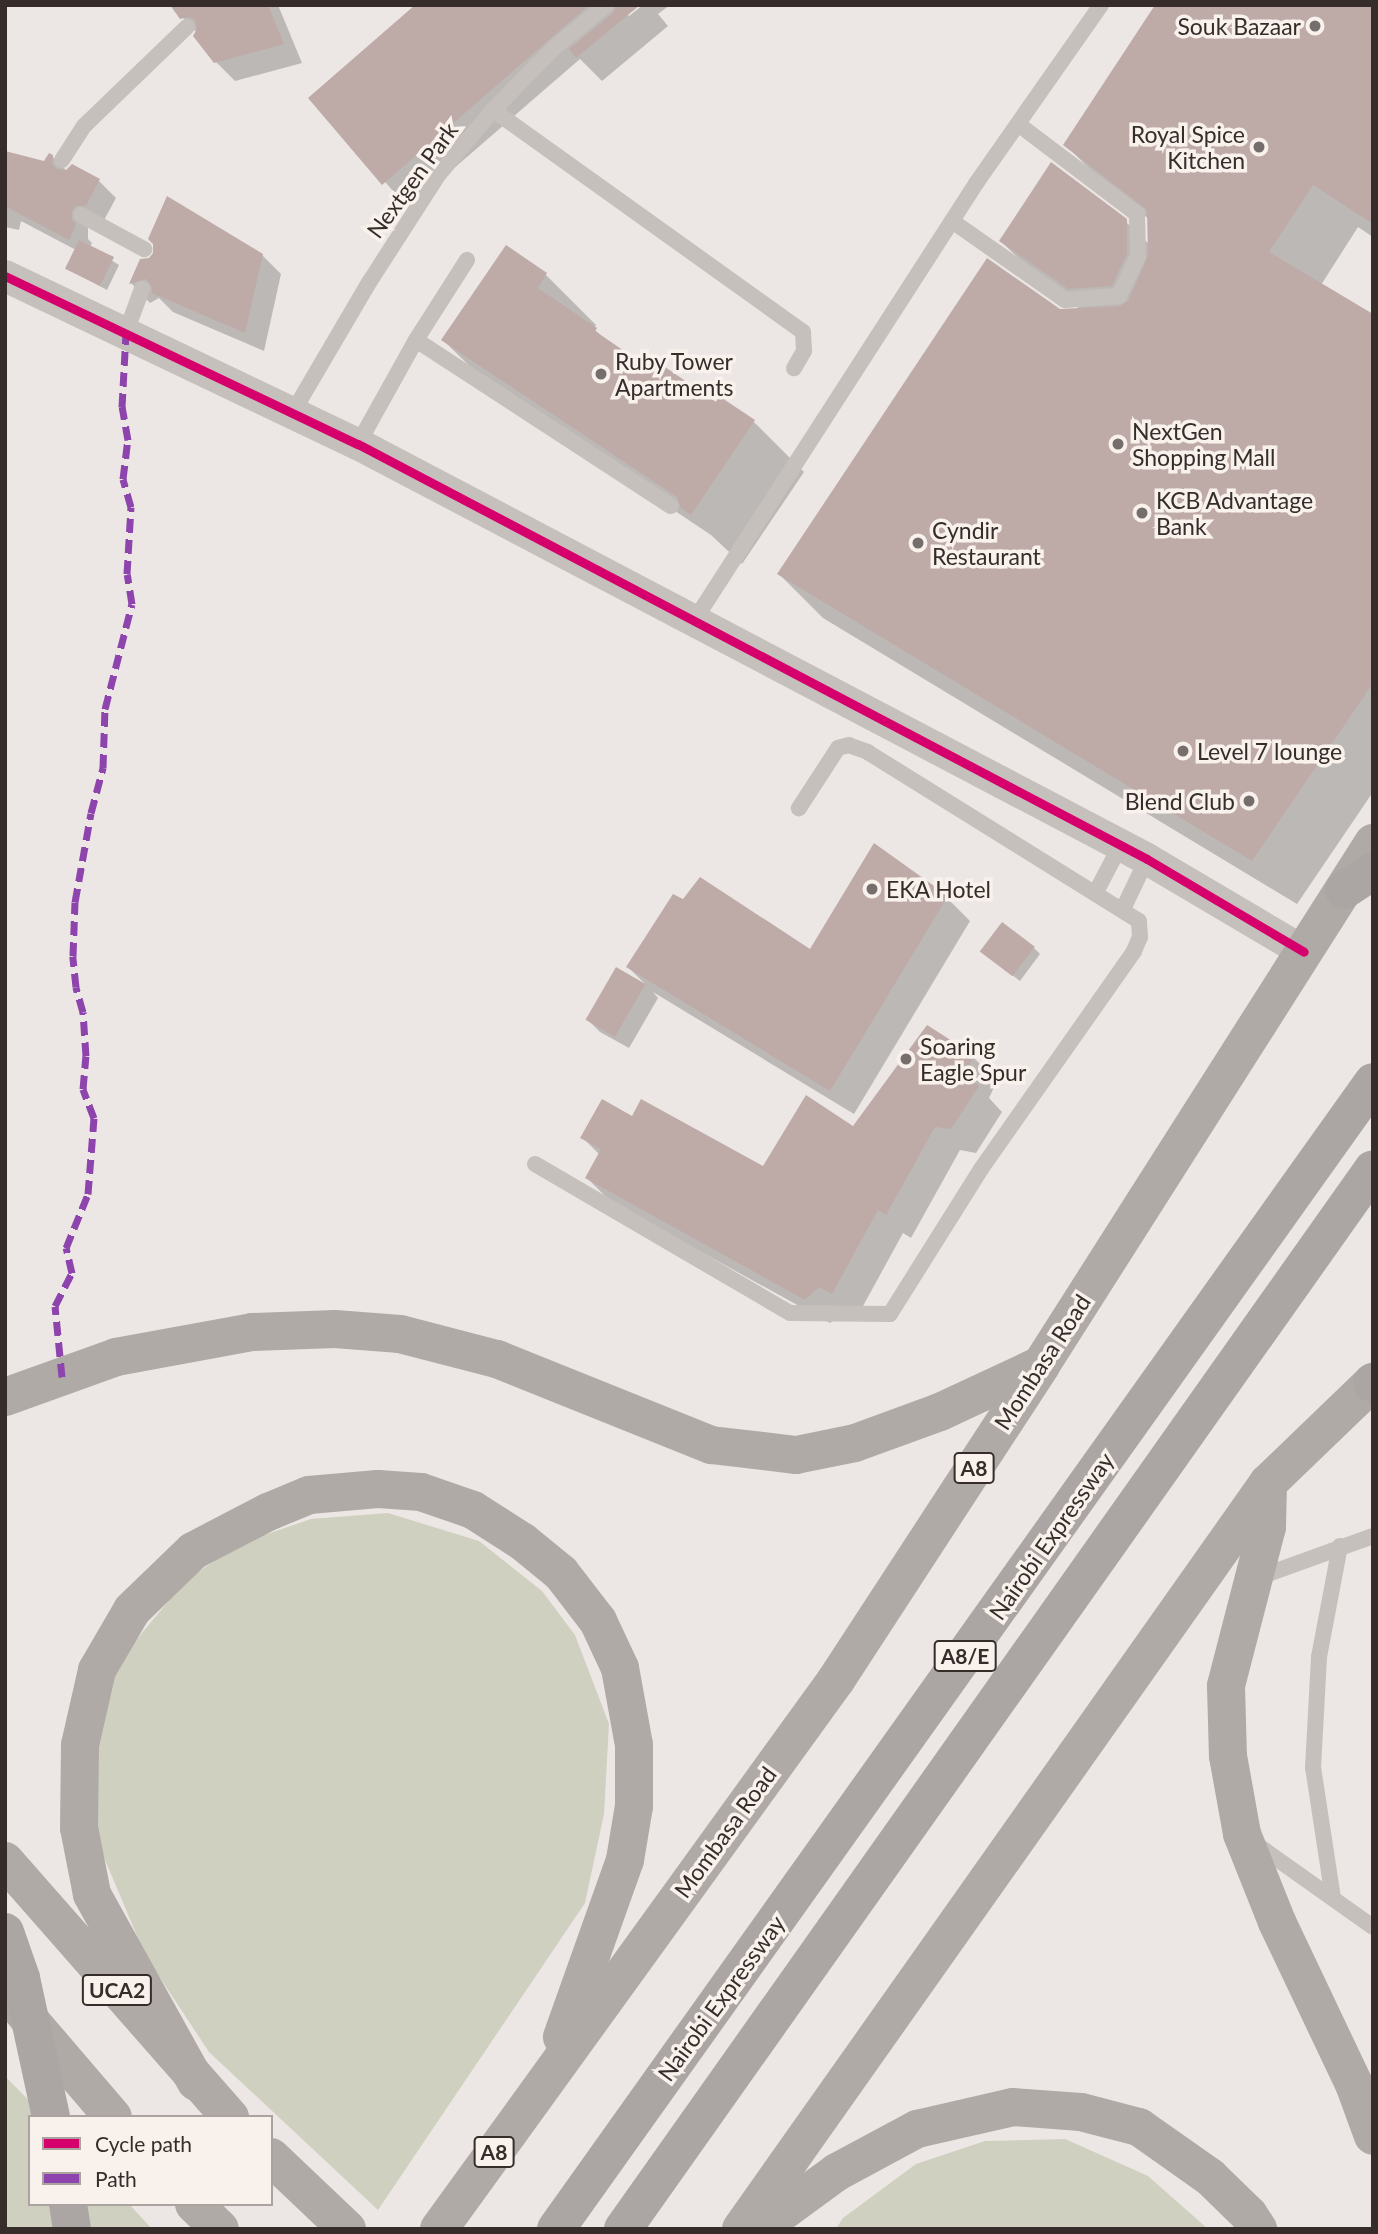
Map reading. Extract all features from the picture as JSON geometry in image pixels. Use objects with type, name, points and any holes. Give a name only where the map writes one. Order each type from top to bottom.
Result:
[{"type":"highway","name":"Mombasa Road","points":[[549,2075],[836,1681],[1304,952],[1359,881],[1373,844]]},
{"type":"highway","name":"Nairobi Expressway","points":[[555,2229],[1373,1082]]},
{"type":"highway","name":"A8/E","points":[[622,2229],[1373,1169]]},
{"type":"highway","points":[[5,1397],[116,1357],[252,1332],[335,1329],[400,1334],[497,1359],[711,1445],[796,1455],[855,1443],[940,1412],[1041,1365]]},
{"type":"highway","points":[[741,2229],[1268,1483],[1373,1382]]},
{"type":"highway","points":[[1268,1483],[1266,1527],[1226,1686],[1227,1756],[1242,1834],[1277,1922],[1354,2084],[1373,2136]]},
{"type":"highway","points":[[196,2082],[92,1894],[79,1828],[80,1745],[97,1670],[132,1610],[194,1551],[268,1512],[309,1495],[378,1489],[421,1492],[473,1510],[523,1542],[561,1573],[598,1621],[620,1668],[634,1745],[634,1806],[625,1860],[549,2075]]},
{"type":"highway","name":"UCA2","points":[[5,1861],[196,2082],[228,2115]]},
{"type":"highway","points":[[5,1932],[21,1978],[51,2115]]},
{"type":"highway","points":[[5,1992],[111,2115]]},
{"type":"highway","name":"A8","points":[[439,2229],[549,2075]]},
{"type":"highway","points":[[760,2229],[837,2172],[917,2129],[1013,2107],[1081,2112],[1139,2127],[1210,2177],[1249,2215],[1258,2229]]},
{"type":"highway","points":[[273,2159],[347,2229]]},
{"type":"highway","points":[[68,2206],[72,2229]]},
{"type":"street","points":[[5,276],[358,444],[1134,853],[1304,952]]},
{"type":"lane","name":"Nextgen Park","points":[[292,412],[370,281],[439,174],[493,110],[555,47],[606,5]]},
{"type":"lane","points":[[694,621],[951,221],[1101,5]]},
{"type":"lane","points":[[62,160],[84,126],[187,27]]},
{"type":"lane","points":[[493,110],[803,332],[804,351],[794,368]]},
{"type":"lane","points":[[951,221],[1065,300],[1119,296],[1138,256],[1137,214],[1018,124]]},
{"type":"lane","points":[[81,215],[144,249]]},
{"type":"lane","points":[[358,444],[416,340],[467,260]]},
{"type":"lane","points":[[126,332],[142,289]]},
{"type":"lane","points":[[416,340],[671,506]]},
{"type":"lane","points":[[535,1164],[790,1313],[890,1314],[981,1169],[1135,951],[1140,937],[1139,921],[1096,891],[868,752],[849,746],[838,748],[799,808]]},
{"type":"lane","points":[[1096,891],[1134,853]]},
{"type":"lane","points":[[1124,909],[1134,853]]},
{"type":"lane","points":[[1253,1580],[1373,1536]]},
{"type":"lane","points":[[1333,1898],[1313,1768],[1319,1657],[1340,1546]]},
{"type":"lane","points":[[1242,1834],[1373,1927]]},
{"type":"green space","points":[[388,1513],[479,1541],[542,1591],[575,1635],[609,1724],[604,1814],[585,1903],[378,2210],[209,2052],[145,1955],[93,1831],[92,1734],[122,1657],[186,1580],[241,1543],[311,1519]]},
{"type":"green space","points":[[5,2076],[43,2115],[28,2115],[28,2206],[131,2206],[152,2229],[5,2229]]},
{"type":"green space","points":[[1065,2139],[1148,2176],[1208,2229],[836,2229],[843,2218],[916,2164],[985,2141]]},
{"type":"building","points":[[170,5],[268,5],[284,44],[214,63],[193,36],[197,29],[195,20],[189,17],[180,19]]},
{"type":"building","points":[[415,5],[589,5],[382,185],[308,98]]},
{"type":"building","points":[[616,5],[640,5],[576,58],[569,49],[613,13]]},
{"type":"building","name":"NextGen Shopping Mall","points":[[1155,5],[1373,5],[1373,224],[1313,185],[1269,252],[1373,314],[1373,683],[1252,861],[777,574],[987,258],[1060,309],[1120,306],[1128,301],[1148,256],[1147,210],[1063,145]]},
{"type":"building","points":[[5,151],[44,161],[49,153],[53,155],[52,164],[57,169],[66,170],[72,164],[100,179],[86,206],[76,206],[72,211],[72,220],[76,224],[69,240],[5,206]]},
{"type":"building","points":[[1051,162],[1127,219],[1127,254],[1112,286],[1068,289],[999,241]]},
{"type":"building","points":[[167,196],[263,254],[245,333],[152,293],[152,287],[146,279],[129,284],[140,259],[149,258],[153,253],[153,244],[148,239]]},
{"type":"building","points":[[79,240],[114,257],[100,286],[65,269]]},
{"type":"building","name":"Ruby Tower Apartments","points":[[506,245],[547,273],[538,288],[597,328],[595,331],[646,366],[652,358],[716,402],[719,396],[755,420],[691,515],[681,508],[677,497],[441,340]]},
{"type":"building","points":[[874,843],[948,896],[830,1091],[626,967],[673,894],[683,899],[700,877],[810,949]]},
{"type":"building","points":[[1002,922],[1035,947],[1012,976],[980,952]]},
{"type":"building","points":[[616,967],[645,984],[615,1037],[586,1020]]},
{"type":"building","points":[[927,1025],[974,1055],[965,1074],[979,1086],[951,1129],[935,1127],[886,1215],[878,1210],[832,1294],[819,1287],[805,1300],[585,1178],[601,1149],[580,1138],[602,1099],[632,1116],[641,1099],[763,1166],[806,1095],[853,1126]]},
{"type":"marked path","points":[[62,1377],[55,1306],[72,1273],[66,1248],[88,1194],[94,1118],[83,1089],[86,1056],[83,1012],[76,987],[73,956],[75,902],[91,813],[103,768],[105,709],[132,604],[127,574],[131,507],[123,479],[128,440],[122,407],[126,332]]},
{"type":"cycle path","points":[[5,276],[358,444],[1147,859],[1304,952]]},
{"type":"place","name":"Souk Bazaar","points":[[1315,26]]},
{"type":"place","name":"Royal Spice Kitchen","points":[[1259,147]]},
{"type":"place","name":"Ruby Tower Apartments","points":[[601,374]]},
{"type":"place","name":"NextGen Shopping Mall","points":[[1118,444]]},
{"type":"place","name":"KCB Advantage Bank","points":[[1142,513]]},
{"type":"place","name":"Cyndir Restaurant","points":[[918,543]]},
{"type":"place","name":"Level 7 lounge","points":[[1183,751]]},
{"type":"place","name":"Blend Club","points":[[1249,801]]},
{"type":"place","name":"EKA Hotel","points":[[872,889]]},
{"type":"place","name":"Soaring Eagle Spur","points":[[906,1059]]}]
